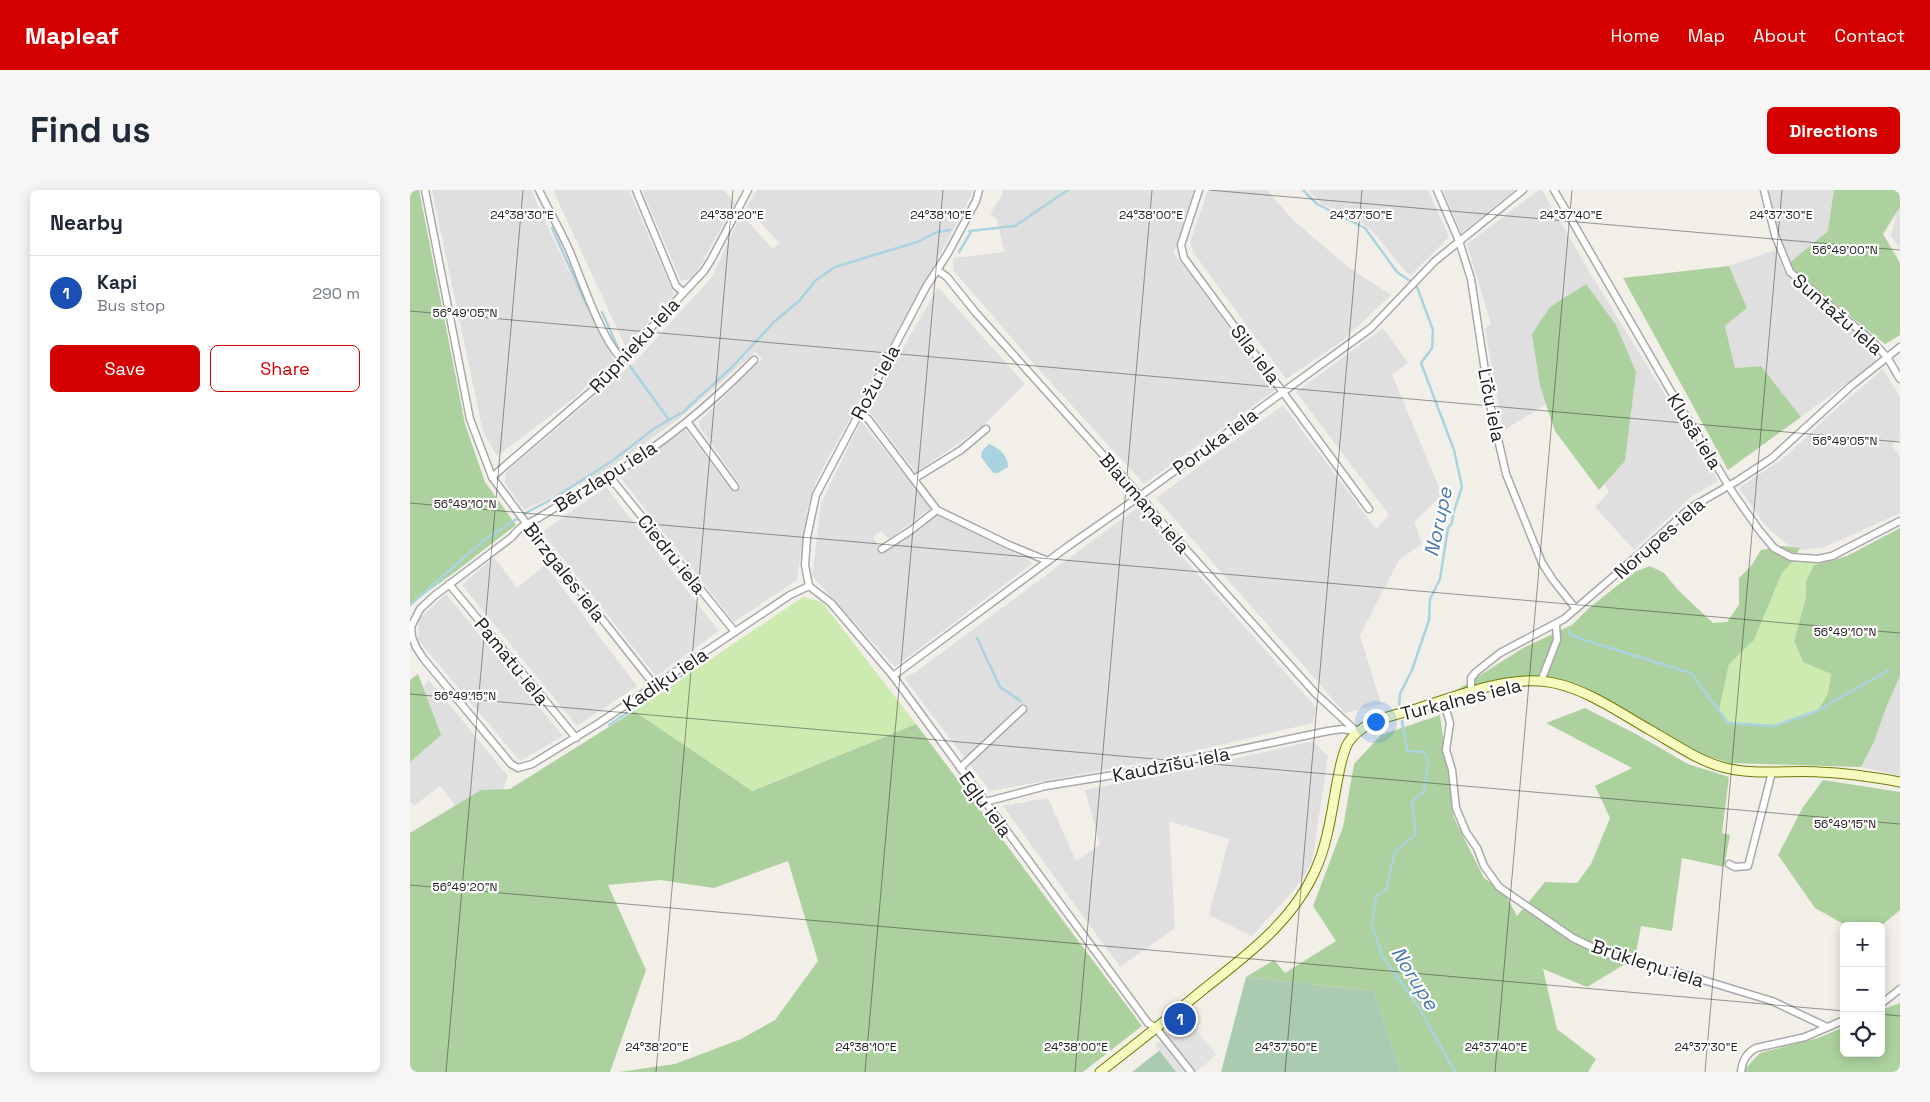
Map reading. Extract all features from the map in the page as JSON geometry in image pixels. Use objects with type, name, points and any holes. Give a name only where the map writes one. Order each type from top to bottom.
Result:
[{"type":"main road","name":"Turkalnes iela","points":[[1357,732],[1374,722],[1443,700],[1504,684],[1541,681],[1560,684],[1579,691],[1697,757],[1720,767],[1735,770],[1819,772],[1868,776],[1900,782]]},
{"type":"main road","points":[[1100,1072],[1270,934],[1296,905],[1320,861],[1344,752],[1357,732]]},
{"type":"street","name":"Birzgales iela","points":[[425,190],[470,419],[492,477],[655,686]]},
{"type":"street","points":[[539,190],[569,249],[598,318],[615,352],[622,359]]},
{"type":"street","points":[[636,190],[676,286],[683,292]]},
{"type":"street","name":"Rožu iela","points":[[809,586],[805,565],[807,537],[816,495],[926,287],[976,201],[979,190]]},
{"type":"street","name":"Sila iela","points":[[1199,190],[1181,245],[1184,258],[1368,509]]},
{"type":"street","name":"Līču iela","points":[[1437,190],[1459,241],[1471,279],[1490,404],[1506,474],[1542,563],[1576,609]]},
{"type":"street","name":"Poruka iela","points":[[893,676],[1048,561],[1371,328],[1435,261],[1523,190]]},
{"type":"street","name":"Klusā iela","points":[[1554,190],[1672,396],[1728,485],[1767,541],[1779,552],[1791,557],[1818,559],[1832,556],[1900,521]]},
{"type":"street","name":"Suntažu iela","points":[[1764,190],[1775,235],[1790,272],[1871,340],[1887,357],[1900,379]]},
{"type":"street","name":"Rūpnieku iela","points":[[492,477],[593,390],[683,292],[711,260],[744,191]]},
{"type":"street","name":"Blaumaņa iela","points":[[937,270],[946,277],[1270,644],[1315,693],[1357,732]]},
{"type":"street","name":"Norupes iela","points":[[1473,692],[1471,686],[1472,678],[1476,672],[1500,653],[1556,625],[1690,508],[1772,458],[1851,386],[1900,347]]},
{"type":"street","name":"Bērzlapu iela","points":[[518,768],[511,764],[416,647],[411,627],[420,610],[449,584],[512,537],[526,523],[609,476],[688,423],[754,360]]},
{"type":"street","points":[[859,412],[868,419],[937,510],[1009,545],[1048,561]]},
{"type":"street","points":[[688,423],[735,487]]},
{"type":"street","points":[[914,479],[961,450],[986,429]]},
{"type":"street","name":"Ciedru iela","points":[[609,476],[735,632]]},
{"type":"street","points":[[882,548],[918,525],[937,510]]},
{"type":"street","name":"Pamatu iela","points":[[449,584],[576,738]]},
{"type":"street","name":"Kadiķu iela","points":[[518,768],[532,764],[576,738],[790,595],[809,586]]},
{"type":"street","name":"Egļu iela","points":[[809,586],[831,602],[893,676],[1148,1023],[1156,1028],[1191,1072]]},
{"type":"street","points":[[1541,681],[1557,640],[1556,625]]},
{"type":"street","name":"Brūkleņu iela","points":[[1443,700],[1450,723],[1446,750],[1452,770],[1456,808],[1466,832],[1477,848],[1484,866],[1499,886],[1573,938],[1602,952],[1638,964],[1680,972],[1772,1001],[1827,1027]]},
{"type":"street","points":[[960,768],[1023,709]]},
{"type":"street","name":"Kaudzīšu iela","points":[[985,802],[1046,786],[1132,772],[1328,731],[1342,729],[1357,732]]},
{"type":"street","points":[[1729,864],[1735,867],[1748,866],[1772,772]]},
{"type":"street","points":[[1885,1001],[1900,989]]},
{"type":"street","points":[[1741,1072],[1743,1061],[1750,1051],[1805,1037],[1840,1022]]},
{"type":"shaded area","points":[[432,190],[531,190],[566,266],[585,299],[614,361],[574,398],[497,456],[483,432]]},
{"type":"shaded area","points":[[553,190],[629,190],[674,295],[625,346]]},
{"type":"shaded area","points":[[642,190],[724,190],[735,203],[692,278],[681,281]]},
{"type":"shaded area","points":[[757,190],[973,190],[964,210],[817,479],[807,510],[797,580],[734,622],[620,477],[685,429],[733,492],[741,486],[700,428],[699,422],[762,359],[755,352],[681,417],[605,472],[524,510],[505,483],[505,473],[635,362],[712,277],[741,214],[773,249],[779,243],[747,207]]},
{"type":"shaded area","points":[[1001,190],[1194,190],[1174,253],[1275,390],[1144,484],[1042,373],[953,270],[953,258],[1004,252],[997,219],[990,214],[1003,194]]},
{"type":"shaded area","points":[[1208,190],[1267,190],[1292,219],[1348,267],[1391,295],[1342,341],[1286,379],[1193,252],[1190,242]]},
{"type":"shaded area","points":[[1308,190],[1428,190],[1449,237],[1411,275],[1404,270],[1375,234],[1357,219],[1322,204]]},
{"type":"shaded area","points":[[1443,190],[1515,190],[1461,233]]},
{"type":"shaded area","points":[[1539,190],[1542,190],[1589,271],[1718,481],[1692,496],[1634,550],[1595,507],[1609,492],[1554,399],[1503,431],[1485,329],[1491,324],[1467,244]]},
{"type":"shaded area","points":[[1768,190],[1835,190],[1858,265],[1823,295],[1793,267],[1788,258],[1773,216]]},
{"type":"shaded area","points":[[1900,200],[1900,248],[1891,236]]},
{"type":"shaded area","points":[[1775,250],[1783,270],[1792,281],[1870,343],[1876,362],[1801,417],[1761,366],[1735,368],[1725,326],[1747,308],[1729,266]]},
{"type":"shaded area","points":[[938,287],[1025,384],[982,427],[916,472],[868,410]]},
{"type":"shaded area","points":[[1383,328],[1408,363],[1392,374],[1442,495],[1414,522],[1422,544],[1399,560],[1360,635],[1381,704],[1345,713],[1156,498],[1283,405],[1376,529],[1389,515],[1296,392]]},
{"type":"shaded area","points":[[1883,369],[1900,397],[1900,439],[1892,445],[1900,457],[1900,513],[1825,547],[1801,550],[1789,546],[1765,525],[1739,488],[1785,457],[1835,410]]},
{"type":"shaded area","points":[[861,421],[931,508],[889,539],[881,531],[873,537],[882,551],[939,512],[1033,563],[895,667],[812,576],[821,503]]},
{"type":"shaded area","points":[[606,487],[719,631],[656,676],[542,532]]},
{"type":"shaded area","points":[[1138,507],[1317,708],[1313,723],[1147,762],[990,791],[904,678],[917,671]]},
{"type":"shaded area","points":[[494,557],[517,588],[545,565],[637,686],[577,726],[462,585]]},
{"type":"shaded area","points":[[446,594],[563,736],[520,761],[418,640],[419,619]]},
{"type":"shaded area","points":[[1900,676],[1900,776],[1861,767],[1874,742]]},
{"type":"shaded area","points":[[429,680],[508,776],[501,796],[464,817],[440,786],[415,805],[410,802],[410,704]]},
{"type":"shaded area","points":[[1313,741],[1328,756],[1312,862],[1295,889],[1252,936],[1209,915],[1229,839],[1169,821],[1175,928],[1120,967],[1003,806],[1048,798],[1076,861],[1100,845],[1085,790],[1168,774]]},
{"type":"shaded area","points":[[1187,1018],[1216,1055],[1196,1072],[1176,1072],[1155,1045]]},
{"type":"green space","points":[[410,190],[419,190],[465,424],[485,482],[516,525],[410,604]]},
{"type":"green space","points":[[1834,190],[1900,190],[1900,207],[1883,234],[1900,263],[1900,335],[1885,344],[1787,265],[1828,231]]},
{"type":"green space","points":[[1729,266],[1747,308],[1725,326],[1735,368],[1761,366],[1801,417],[1728,470],[1623,278]]},
{"type":"green space","points":[[1586,284],[1616,325],[1636,372],[1625,461],[1599,490],[1555,431],[1540,386],[1532,334],[1550,307]]},
{"type":"green space","points":[[1900,528],[1900,676],[1874,742],[1861,767],[1729,763],[1692,751],[1563,682],[1510,679],[1449,695],[1523,648],[1572,625],[1588,609],[1623,581],[1637,571],[1650,566],[1664,573],[1679,591],[1713,623],[1727,622],[1739,605],[1739,578],[1751,566],[1761,550],[1782,546],[1800,548],[1792,562],[1782,573],[1754,640],[1729,664],[1719,711],[1728,723],[1774,726],[1817,712],[1828,693],[1831,674],[1803,662],[1794,641],[1806,597],[1806,581],[1814,565],[1847,556]]},
{"type":"green space","points":[[1794,558],[1818,559],[1806,581],[1806,597],[1794,641],[1803,662],[1831,674],[1828,693],[1817,711],[1774,726],[1728,723],[1719,711],[1729,664],[1754,640],[1782,573]]},
{"type":"green space","points":[[803,597],[822,602],[916,724],[751,791],[634,711]]},
{"type":"green space","points":[[418,674],[441,735],[410,762],[410,680]]},
{"type":"green space","points":[[1585,708],[1636,734],[1688,764],[1729,777],[1722,833],[1730,835],[1724,867],[1682,858],[1672,931],[1641,926],[1635,958],[1587,987],[1543,969],[1557,1029],[1596,1059],[1588,1072],[1401,1072],[1374,991],[1246,977],[1274,960],[1285,973],[1336,941],[1313,906],[1343,827],[1354,764],[1381,735],[1440,715],[1454,818],[1484,878],[1504,892],[1517,916],[1545,882],[1577,883],[1591,864],[1610,818],[1595,786],[1632,768],[1546,723]]},
{"type":"green space","points":[[634,711],[752,791],[916,724],[1142,1026],[1083,1072],[619,1072],[675,1064],[741,1039],[775,1020],[818,961],[788,861],[714,888],[660,880],[608,885],[646,970],[610,1072],[410,1072],[410,833],[481,790],[510,789]]},
{"type":"green space","points":[[1823,780],[1900,792],[1900,910],[1885,923],[1840,922],[1815,908],[1778,855],[1803,807]]},
{"type":"green space","points":[[1246,977],[1374,991],[1401,1072],[1221,1072]]},
{"type":"green space","points":[[1900,1003],[1900,1072],[1738,1072],[1746,1068],[1760,1053],[1818,1038],[1840,1029],[1840,1057],[1885,1057],[1885,1009]]},
{"type":"green space","points":[[1160,1050],[1177,1072],[1132,1072]]},
{"type":"water","points":[[989,444],[1000,450],[1007,459],[1008,467],[998,473],[993,473],[981,457],[982,451]]},
{"type":"waterway","points":[[969,231],[1015,226],[1068,190]]},
{"type":"waterway","name":"Norupe","points":[[1303,190],[1317,204],[1365,228],[1397,272],[1410,281]]},
{"type":"waterway","points":[[552,228],[587,306]]},
{"type":"waterway","points":[[410,605],[484,540],[612,461],[655,428],[683,412],[732,367],[775,321],[799,301],[816,280],[835,267],[917,242],[937,232],[950,230]]},
{"type":"waterway","points":[[959,252],[971,232]]},
{"type":"waterway","name":"Norupe","points":[[1399,708],[1400,694],[1412,670],[1429,620],[1430,599],[1440,579],[1448,528],[1452,523],[1462,487],[1454,450],[1421,363],[1432,348],[1433,330],[1417,287]]},
{"type":"waterway","points":[[602,312],[619,350]]},
{"type":"waterway","points":[[630,366],[669,420]]},
{"type":"waterway","points":[[1569,630],[1570,634],[1581,639],[1691,673],[1728,723],[1774,726],[1817,711],[1889,670]]},
{"type":"waterway","points":[[977,638],[1000,687],[1021,701]]},
{"type":"waterway","points":[[609,725],[692,669]]},
{"type":"waterway","name":"Norupe","points":[[1402,721],[1407,751],[1425,752],[1428,765],[1424,792],[1412,802],[1416,834],[1395,851],[1386,890],[1376,896],[1372,924],[1382,956],[1420,1009],[1455,1072]]},
{"type":"place","name":"Kapi","points":[[1180,1019]]}]
